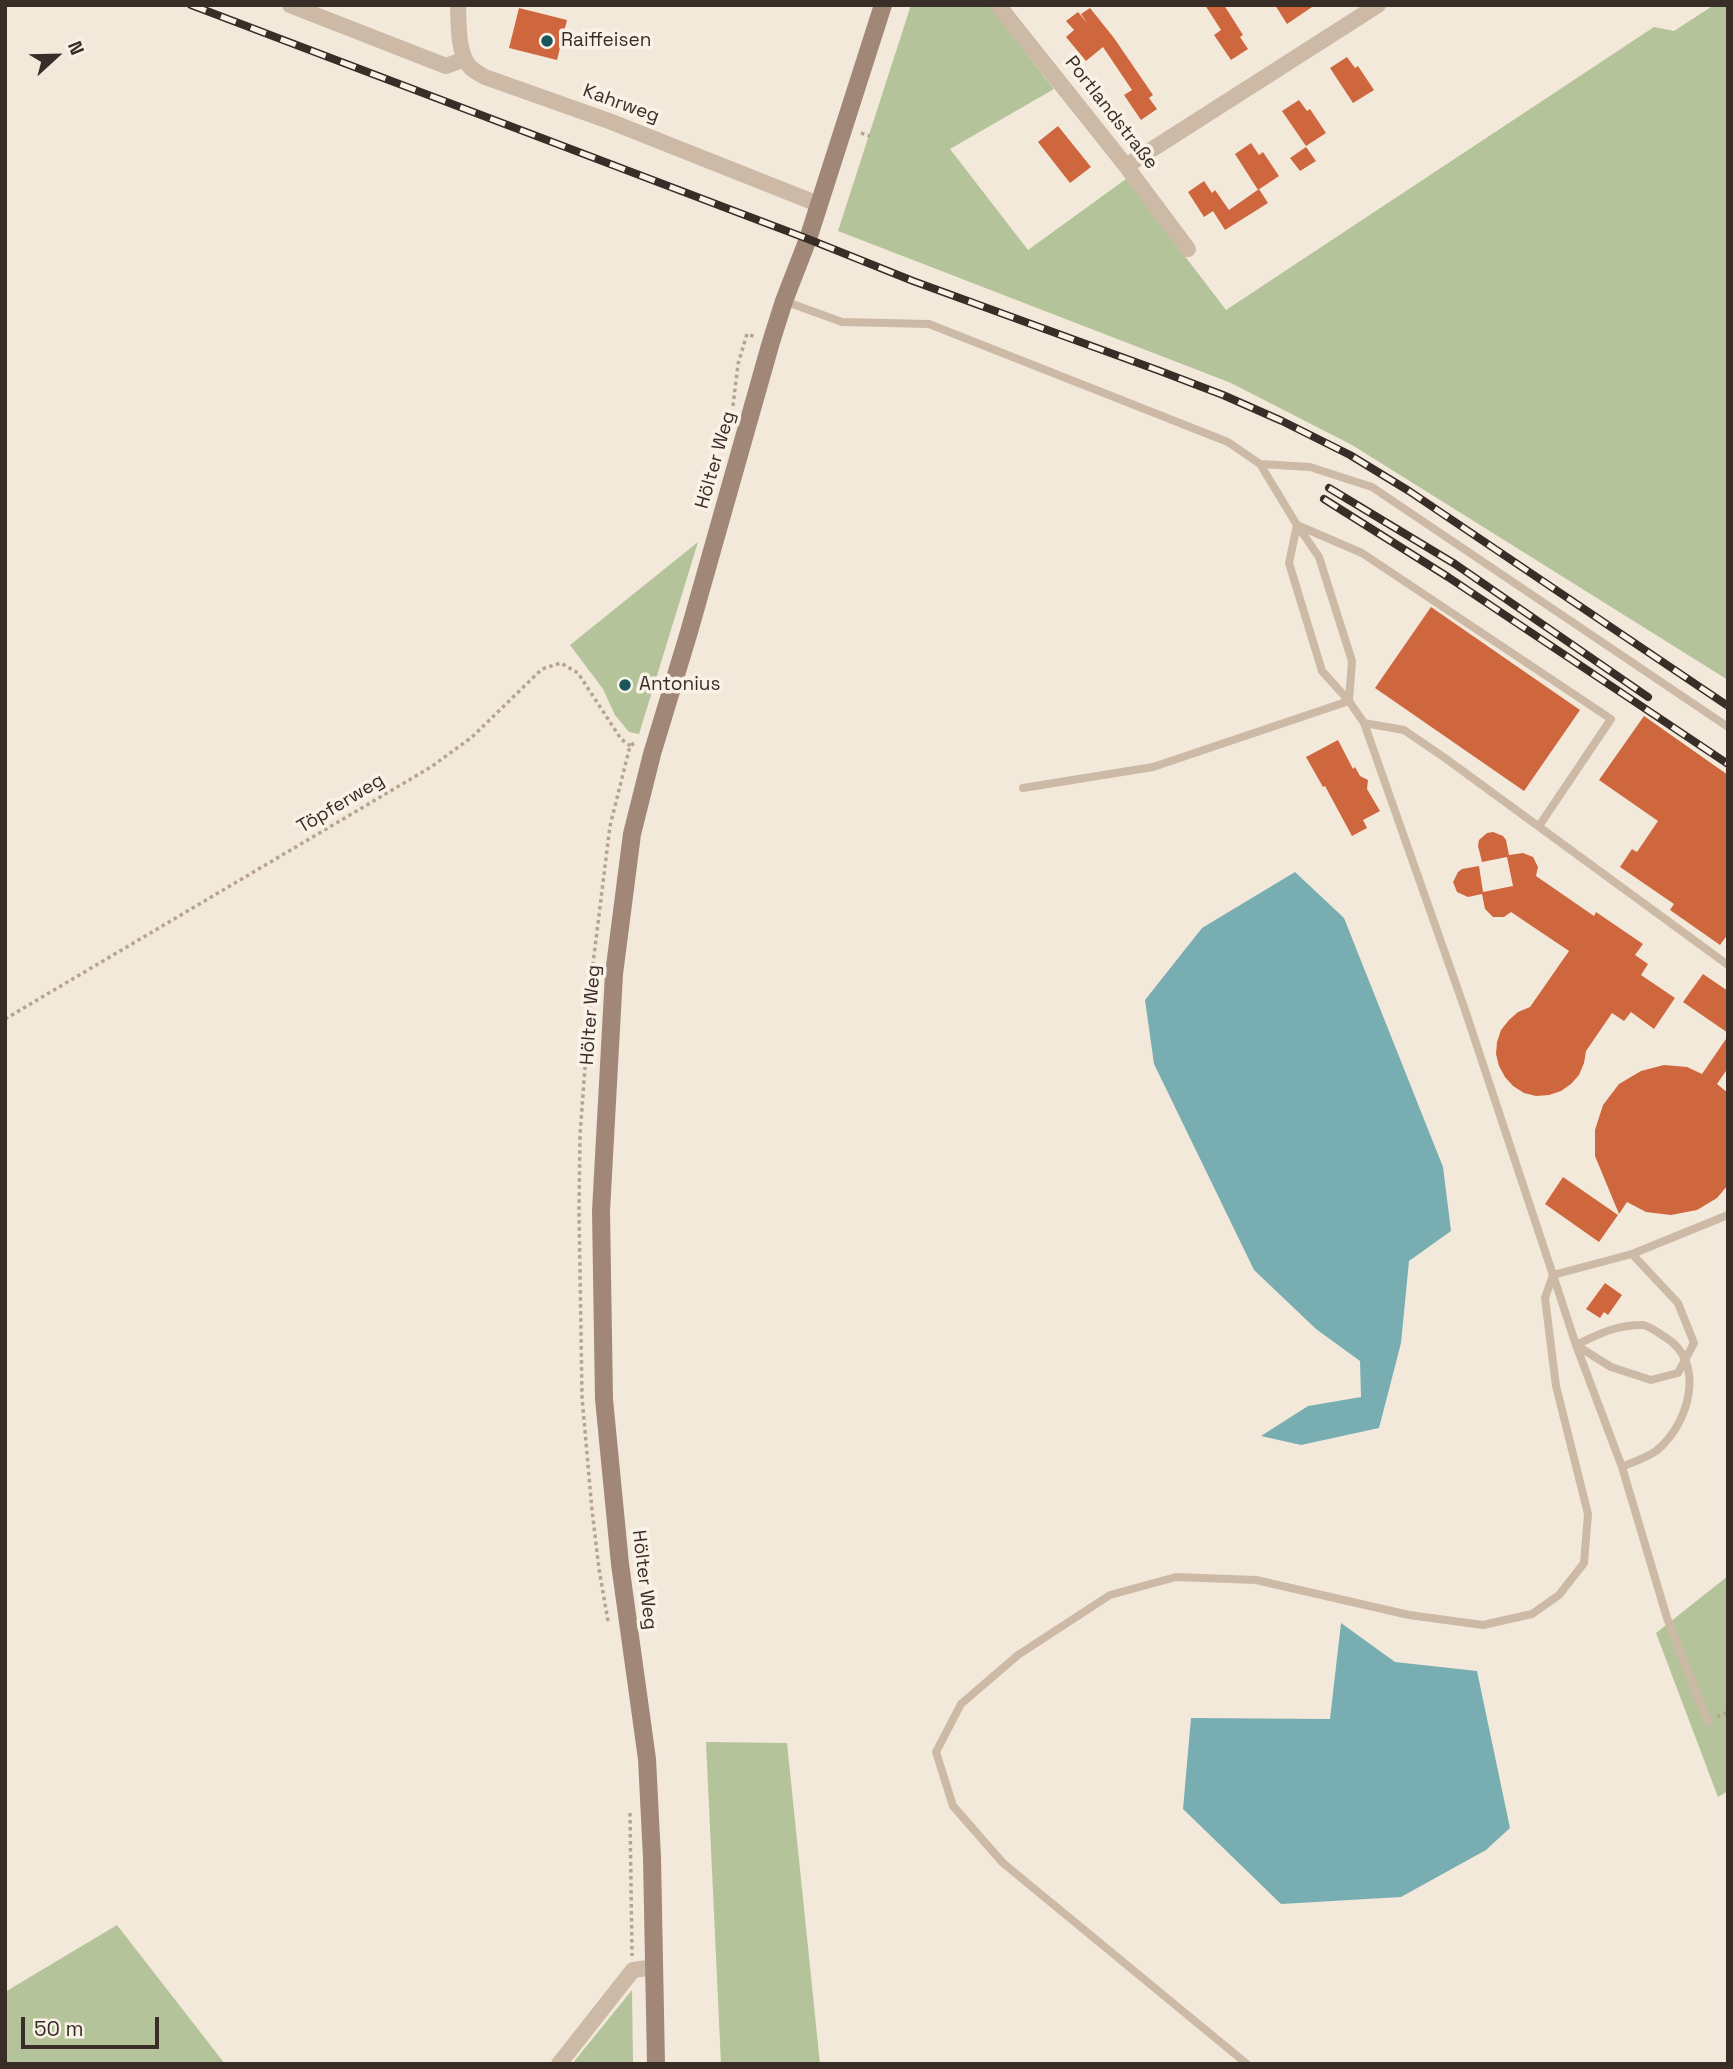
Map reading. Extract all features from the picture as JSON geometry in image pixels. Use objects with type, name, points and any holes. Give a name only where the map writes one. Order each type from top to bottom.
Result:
[{"type":"main road","name":"Hölter Weg","points":[[656,2064],[648,1759],[620,1564],[604,1399],[601,1211],[614,974],[632,834],[652,754],[771,342],[808,239],[883,5]]},
{"type":"street","points":[[290,5],[446,66],[465,59],[458,5]]},
{"type":"street","name":"Portlandstraße","points":[[998,5],[1188,249]]},
{"type":"street","points":[[1126,166],[1378,5]]},
{"type":"street","name":"Kahrweg","points":[[465,59],[471,69],[497,82],[609,121],[818,204]]},
{"type":"street","points":[[559,2064],[633,1970],[654,1967]]},
{"type":"lane","points":[[784,302],[842,321],[929,324],[1227,442],[1261,464],[1319,556],[1352,661],[1349,701]]},
{"type":"lane","points":[[1261,464],[1310,467],[1371,487],[1728,727]]},
{"type":"lane","points":[[1297,525],[1289,563],[1322,671],[1349,701],[1364,723],[1464,1007],[1576,1345],[1622,1468],[1667,1618],[1708,1722]]},
{"type":"lane","points":[[1297,525],[1362,553],[1611,719],[1539,826]]},
{"type":"lane","points":[[1023,788],[1153,767],[1349,701]]},
{"type":"lane","points":[[1364,723],[1404,730],[1728,965]]},
{"type":"lane","points":[[1553,1275],[1632,1254],[1728,1215]]},
{"type":"lane","points":[[1576,1345],[1611,1367],[1651,1380],[1678,1373],[1694,1343],[1678,1303],[1632,1254]]},
{"type":"lane","points":[[1247,2064],[1003,1863],[953,1806],[936,1752],[961,1704],[1018,1655],[1110,1595],[1176,1577],[1256,1580],[1409,1615],[1483,1625],[1532,1614],[1559,1595],[1584,1563],[1588,1514],[1556,1386],[1545,1298],[1553,1275]]},
{"type":"lane","points":[[1576,1345],[1609,1328],[1645,1325],[1674,1342],[1686,1358],[1691,1390],[1678,1427],[1656,1451],[1622,1468]]},
{"type":"path","points":[[731,415],[738,364],[747,334],[771,342]]},
{"type":"path","name":"Töpferweg","points":[[5,1018],[431,767],[472,737],[542,670],[561,663],[578,673],[621,740],[652,754]]},
{"type":"path","points":[[610,1632],[599,1569],[582,1397],[580,1135],[592,972],[610,826],[631,746],[641,738]]},
{"type":"path","points":[[630,1803],[633,1970]]},
{"type":"green space","points":[[911,5],[989,5],[1054,89],[950,149],[1028,250],[1126,179],[1226,310],[1654,27],[1674,31],[1714,5],[1728,5],[1728,680],[1352,445],[1231,383],[838,231]]},
{"type":"green space","points":[[698,542],[639,734],[629,732],[615,715],[603,689],[570,645]]},
{"type":"green space","points":[[1728,1576],[1728,1791],[1718,1797],[1656,1633]]},
{"type":"green space","points":[[706,1742],[787,1743],[820,2064],[721,2064]]},
{"type":"green space","points":[[117,1925],[225,2064],[5,2064],[5,1992]]},
{"type":"green space","points":[[632,1990],[633,2064],[572,2064]]},
{"type":"water","points":[[1295,872],[1344,918],[1443,1167],[1451,1231],[1409,1261],[1401,1343],[1379,1428],[1301,1445],[1261,1436],[1308,1406],[1361,1397],[1360,1361],[1316,1329],[1254,1270],[1154,1064],[1145,1000],[1202,928]]},
{"type":"water","points":[[1341,1623],[1395,1662],[1477,1671],[1510,1828],[1486,1850],[1401,1897],[1281,1904],[1183,1809],[1191,1718],[1330,1719]]},
{"type":"building","points":[[1205,5],[1224,5],[1243,35],[1240,37],[1248,49],[1231,60],[1214,35],[1221,30]]},
{"type":"building","points":[[1275,5],[1315,5],[1287,24]]},
{"type":"building","points":[[519,8],[567,20],[557,60],[509,48]]},
{"type":"building","points":[[1090,8],[1153,95],[1149,98],[1157,109],[1141,120],[1124,95],[1132,90],[1103,47],[1086,61],[1066,37],[1074,30],[1066,21],[1078,12],[1087,23],[1081,14]]},
{"type":"building","points":[[1347,57],[1355,68],[1358,66],[1374,90],[1353,103],[1330,68]]},
{"type":"building","points":[[1299,100],[1307,111],[1310,109],[1326,133],[1306,146],[1282,111]]},
{"type":"building","points":[[1058,126],[1091,167],[1070,183],[1038,142]]},
{"type":"building","points":[[1251,143],[1259,155],[1263,152],[1279,176],[1258,190],[1235,154]]},
{"type":"building","points":[[1306,147],[1316,161],[1300,171],[1290,158]]},
{"type":"building","points":[[1204,181],[1212,193],[1215,190],[1229,210],[1259,189],[1268,203],[1225,230],[1213,211],[1204,217],[1188,192]]},
{"type":"building","points":[[1431,607],[1580,710],[1524,791],[1375,688]]},
{"type":"building","points":[[1644,716],[1728,775],[1728,934],[1720,945],[1670,910],[1674,904],[1620,867],[1632,849],[1637,852],[1658,821],[1599,780]]},
{"type":"building","points":[[1338,740],[1353,769],[1355,767],[1360,776],[1368,780],[1367,789],[1380,811],[1363,820],[1367,828],[1352,836],[1306,757]]},
{"type":"building","points":[[1493,832],[1506,840],[1509,855],[1523,853],[1533,857],[1538,867],[1536,876],[1594,916],[1596,912],[1643,944],[1635,955],[1648,964],[1641,975],[1675,998],[1654,1029],[1631,1012],[1624,1021],[1612,1013],[1586,1051],[1579,1075],[1561,1091],[1549,1095],[1524,1093],[1513,1086],[1499,1066],[1497,1042],[1501,1030],[1518,1012],[1530,1007],[1569,951],[1511,912],[1504,917],[1493,917],[1485,909],[1482,894],[1468,897],[1457,892],[1453,882],[1458,872],[1479,866],[1483,892],[1513,886],[1507,857],[1482,862],[1479,840],[1487,833]]},
{"type":"building","points":[[1703,974],[1728,991],[1728,1033],[1683,1002]]},
{"type":"building","points":[[1728,1036],[1728,1068],[1717,1084],[1728,1093],[1728,1185],[1717,1198],[1697,1210],[1671,1215],[1646,1212],[1627,1202],[1619,1214],[1595,1156],[1595,1130],[1603,1105],[1619,1084],[1641,1071],[1664,1065],[1687,1067],[1702,1074]]},
{"type":"building","points":[[1563,1177],[1618,1215],[1599,1242],[1545,1204]]},
{"type":"building","points":[[1605,1283],[1622,1295],[1608,1315],[1604,1312],[1600,1318],[1586,1309]]},
{"type":"railway","points":[[191,5],[913,281],[1223,395],[1282,421],[1350,455],[1409,491],[1728,706]]},
{"type":"railway","points":[[1329,488],[1455,564],[1648,697]]},
{"type":"railway","points":[[1324,499],[1448,577],[1728,764]]},
{"type":"place","name":"Raiffeisen","points":[[547,41]]},
{"type":"place","name":"Antonius","points":[[625,685]]}]
